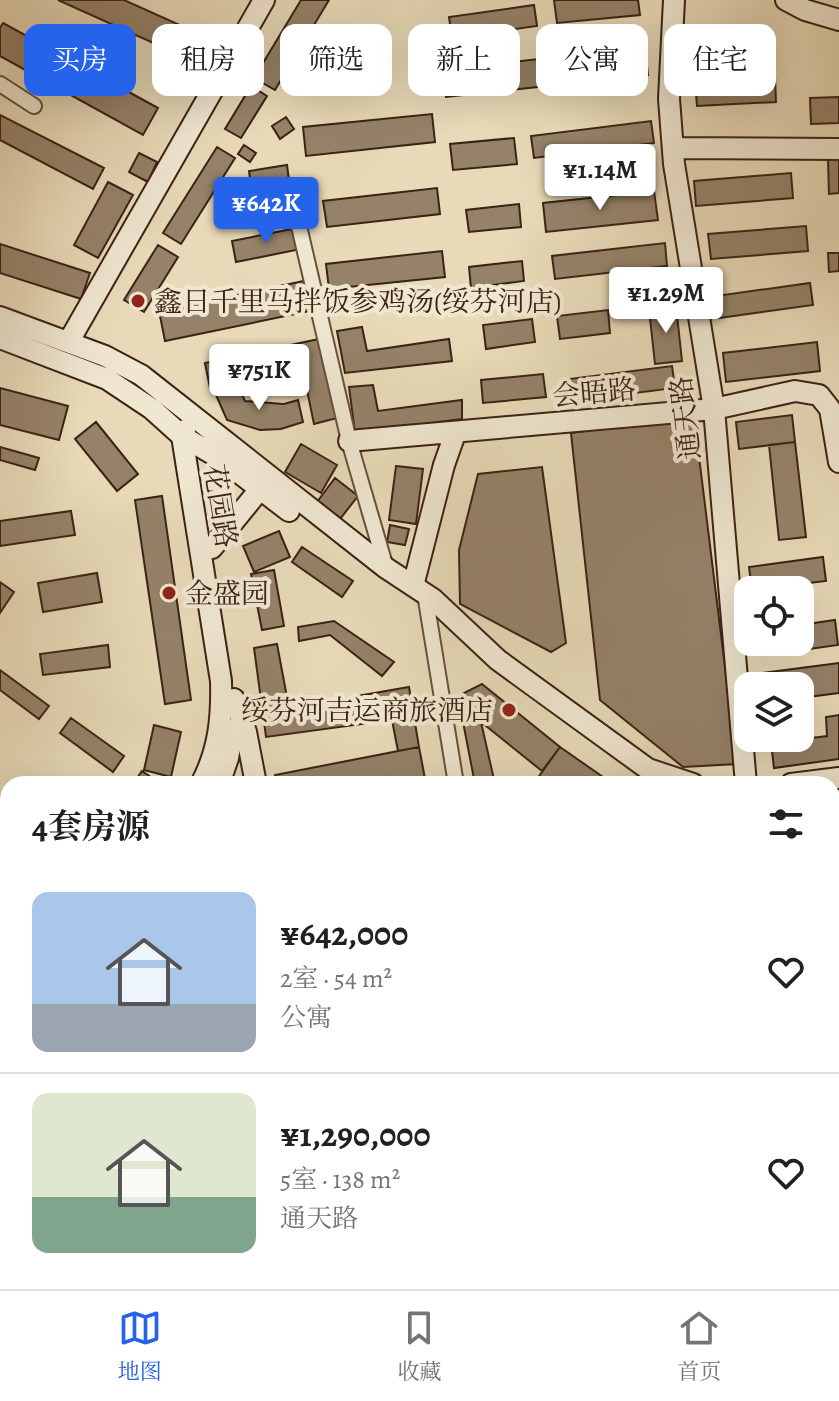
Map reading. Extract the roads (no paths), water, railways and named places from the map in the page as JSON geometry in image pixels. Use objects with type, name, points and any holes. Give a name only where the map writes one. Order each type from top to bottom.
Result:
[{"type":"main road","points":[[69,341],[264,0]]},
{"type":"main road","name":"通天路","points":[[674,0],[669,99],[673,148],[714,409],[745,776]]},
{"type":"main road","points":[[786,0],[805,10],[839,20]]},
{"type":"main road","points":[[673,148],[839,149]]},
{"type":"main road","points":[[0,317],[69,341],[141,375],[289,494],[419,590],[498,660],[661,776]]},
{"type":"main road","points":[[0,338],[107,379],[152,409],[189,440],[221,459],[337,547],[364,552]]},
{"type":"main road","name":"会晤路","points":[[349,441],[714,409],[795,391],[819,395],[830,409],[839,462]]},
{"type":"main road","name":"花园路","points":[[192,416],[189,440],[221,681],[222,712],[218,744],[204,776]]},
{"type":"main road","points":[[419,590],[444,465],[455,434]]},
{"type":"main road","name":"花园路","points":[[189,440],[212,548],[234,699],[232,737],[221,776]]},
{"type":"main road","points":[[212,548],[260,489]]},
{"type":"main road","points":[[234,699],[246,732],[254,776]]},
{"type":"main road","points":[[648,769],[669,776]]},
{"type":"street","points":[[0,84],[34,106]]},
{"type":"street","points":[[295,209],[349,441],[386,568]]},
{"type":"street","points":[[419,590],[454,776]]},
{"type":"place","name":"鑫日千里马拌饭参鸡汤(绥芬河店)","points":[[138,301]]},
{"type":"place","name":"金盛园","points":[[169,593]]},
{"type":"place","name":"绥芬河吉运商旅酒店","points":[[509,710]]}]
